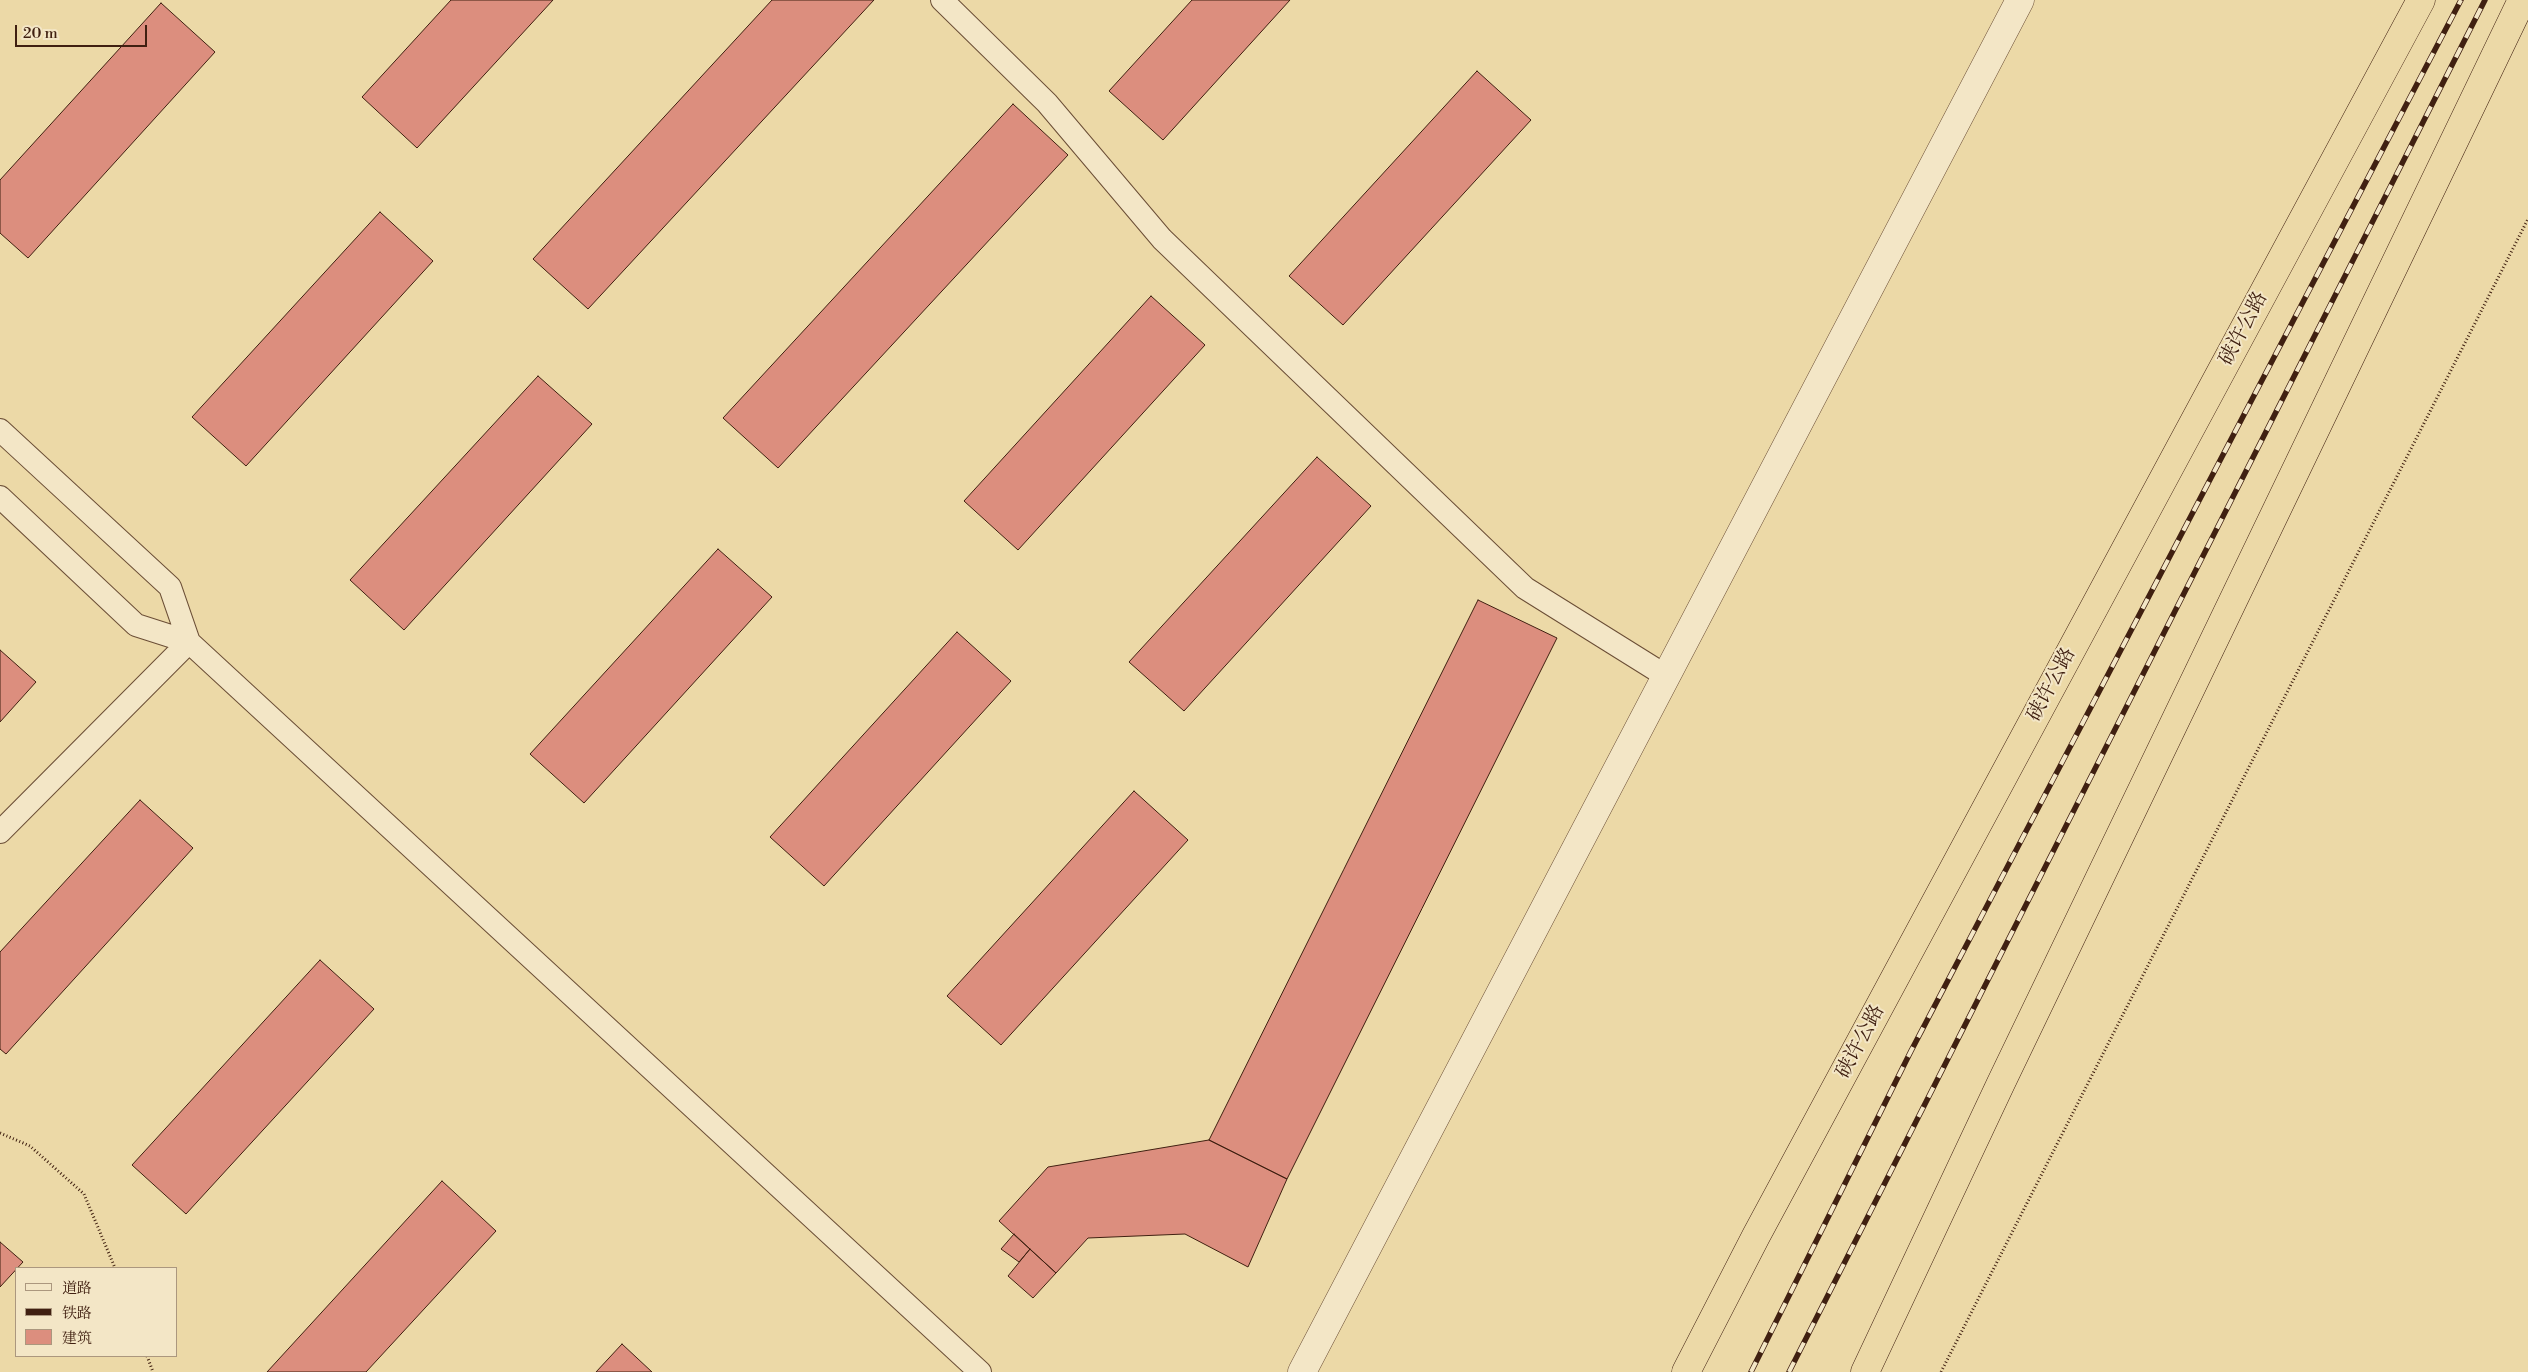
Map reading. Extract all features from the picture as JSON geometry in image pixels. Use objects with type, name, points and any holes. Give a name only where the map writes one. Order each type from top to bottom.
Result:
[{"type":"highway","name":"硖许公路","points":[[1686,1372],[1756,1236],[2421,0]]},
{"type":"highway","points":[[1865,1372],[2001,1083],[2522,0]]},
{"type":"street","points":[[1302,1372],[2020,0]]},
{"type":"lane","points":[[942,0],[1047,103],[1162,239],[1525,588],[1666,676]]},
{"type":"lane","points":[[0,430],[170,587],[189,642]]},
{"type":"lane","points":[[0,497],[136,625],[189,642],[980,1372]]},
{"type":"lane","points":[[0,832],[189,642]]},
{"type":"path","points":[[1941,1372],[2528,219]]},
{"type":"path","points":[[0,1133],[30,1146],[84,1194],[115,1267]]},
{"type":"path","points":[[147,1357],[153,1372]]},
{"type":"building","points":[[451,0],[553,0],[417,148],[362,97]]},
{"type":"building","points":[[772,0],[874,0],[588,309],[533,259]]},
{"type":"building","points":[[1192,0],[1290,0],[1163,140],[1109,91]]},
{"type":"building","points":[[161,3],[215,52],[28,258],[0,233],[0,180]]},
{"type":"building","points":[[1477,71],[1531,120],[1343,325],[1289,276]]},
{"type":"building","points":[[1013,104],[1068,155],[778,468],[723,418]]},
{"type":"building","points":[[380,212],[433,261],[246,466],[192,417]]},
{"type":"building","points":[[1151,296],[1205,345],[1018,550],[964,501]]},
{"type":"building","points":[[538,376],[592,424],[404,630],[350,580]]},
{"type":"building","points":[[1317,457],[1371,506],[1184,711],[1129,662]]},
{"type":"building","points":[[718,549],[772,597],[584,803],[530,754]]},
{"type":"building","points":[[1478,600],[1557,638],[1287,1179],[1209,1140]]},
{"type":"building","points":[[957,632],[1011,681],[824,886],[770,837]]},
{"type":"building","points":[[0,650],[36,682],[0,722]]},
{"type":"building","points":[[1134,791],[1188,840],[1001,1045],[947,996]]},
{"type":"building","points":[[140,800],[193,848],[6,1054],[0,1049],[0,952]]},
{"type":"building","points":[[320,960],[374,1009],[186,1214],[132,1165]]},
{"type":"building","points":[[1209,1140],[1287,1179],[1248,1267],[1185,1234],[1088,1238],[1056,1273],[999,1221],[1048,1167]]},
{"type":"building","points":[[442,1181],[496,1231],[366,1372],[267,1372]]},
{"type":"building","points":[[1014,1234],[1030,1249],[1019,1262],[1001,1249]]},
{"type":"building","points":[[0,1242],[23,1262],[18,1267],[15,1267],[15,1271],[0,1287]]},
{"type":"building","points":[[1030,1249],[1056,1273],[1033,1298],[1008,1276]]},
{"type":"building","points":[[622,1344],[652,1372],[596,1372]]},
{"type":"railway","points":[[1751,1372],[1911,1051],[2461,0]]},
{"type":"railway","points":[[1789,1372],[2485,0]]}]
